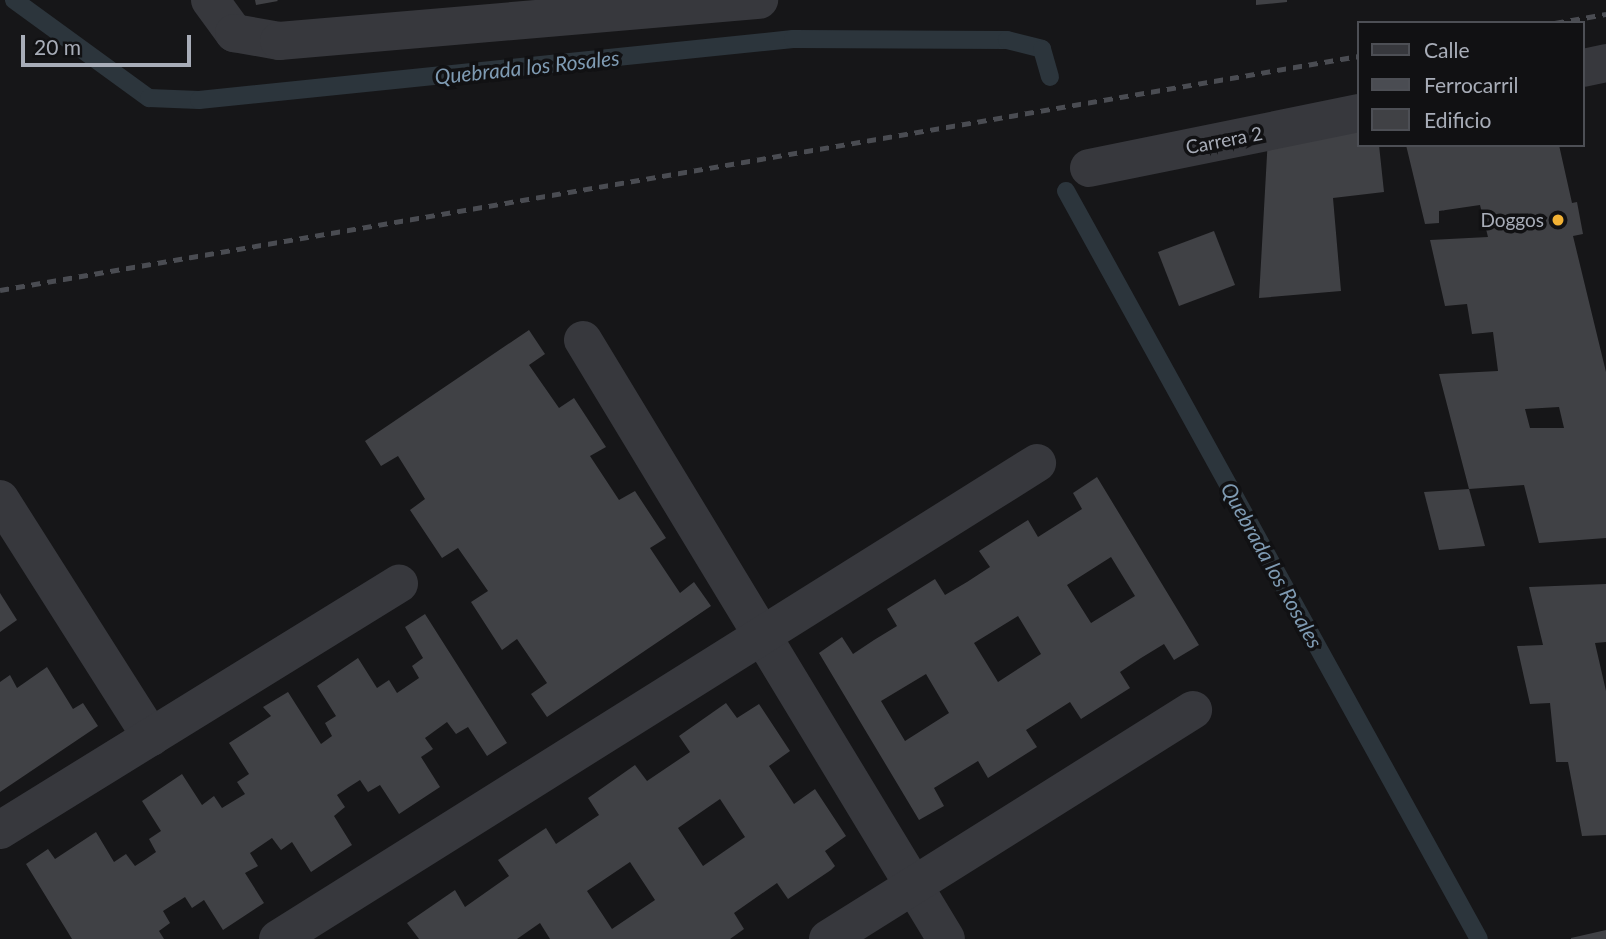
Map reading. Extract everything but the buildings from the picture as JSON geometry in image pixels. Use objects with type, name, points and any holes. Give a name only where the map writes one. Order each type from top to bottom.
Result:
[{"type":"street","points":[[210,0],[234,33],[279,41],[759,0]]},
{"type":"street","points":[[1585,68],[1606,63]]},
{"type":"street","name":"Carrera 2","points":[[1089,168],[1358,113]]},
{"type":"street","points":[[583,340],[946,939]]},
{"type":"street","points":[[280,938],[1037,463]]},
{"type":"street","points":[[0,499],[152,737]]},
{"type":"street","points":[[0,830],[399,584]]},
{"type":"street","points":[[828,939],[1193,710]]},
{"type":"waterway","name":"Quebrada los Rosales","points":[[14,0],[149,98],[199,100],[793,39],[1007,40],[1042,49],[1050,77]]},
{"type":"waterway","name":"Quebrada los Rosales","points":[[1066,191],[1479,939]]},
{"type":"railway","points":[[1566,21],[1606,14]]},
{"type":"railway","points":[[0,290],[1358,56]]},
{"type":"place","name":"Doggos","points":[[1558,220]]}]
